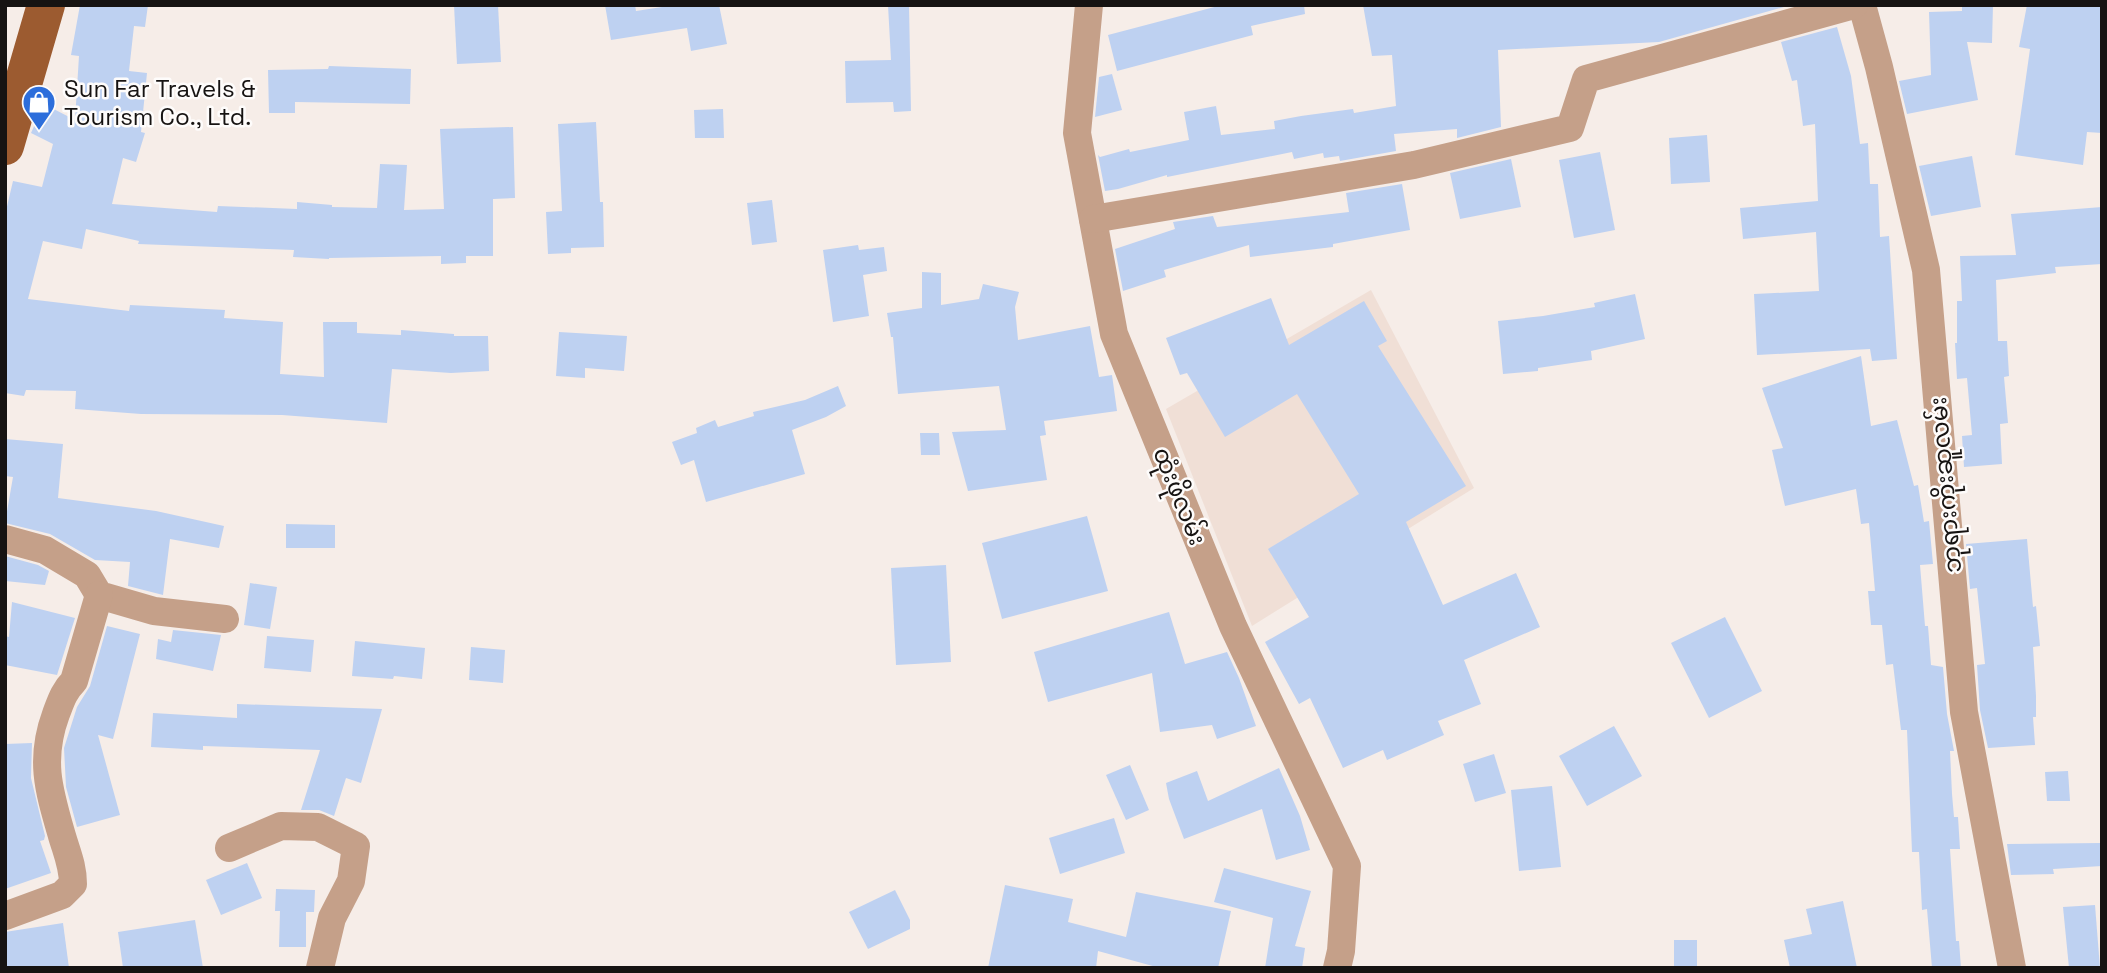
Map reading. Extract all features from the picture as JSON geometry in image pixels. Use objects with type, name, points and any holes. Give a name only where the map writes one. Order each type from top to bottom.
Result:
[{"type":"main road","points":[[5,146],[46,5]]},
{"type":"street","name":"ထုံးဖိုလမ်း","points":[[1089,5],[1077,133],[1114,334],[1233,626],[1347,866],[1341,951],[1337,968]]},
{"type":"street","points":[[1093,219],[1414,165],[1570,128],[1586,79],[1854,5]]},
{"type":"street","name":"ဘုရားကိုးဆူလမ်း","points":[[1862,5],[1880,67],[1926,270],[1964,712],[2012,968]]},
{"type":"street","points":[[5,539],[45,550],[86,575],[99,595],[154,611],[225,619]]},
{"type":"street","points":[[5,916],[62,895],[74,884],[73,867],[49,786],[47,737],[65,690],[74,681],[99,595]]},
{"type":"street","points":[[229,848],[282,825],[318,827],[356,846],[351,881],[332,918],[320,968]]},
{"type":"shaded area","points":[[1371,290],[1474,488],[1252,626],[1166,409]]},
{"type":"building","points":[[80,5],[148,5],[145,27],[134,26],[129,71],[147,73],[141,132],[145,133],[136,162],[123,158],[112,204],[217,212],[218,206],[297,209],[297,202],[332,207],[377,208],[380,164],[407,165],[404,210],[444,209],[440,129],[513,127],[515,198],[493,199],[493,256],[466,256],[466,263],[441,264],[441,256],[329,259],[293,257],[294,250],[138,244],[139,241],[86,229],[82,249],[43,241],[28,299],[129,311],[130,305],[225,310],[224,318],[283,322],[280,374],[324,377],[323,322],[357,322],[357,333],[401,335],[401,330],[454,336],[488,336],[489,371],[451,373],[392,369],[387,423],[282,415],[141,414],[75,409],[76,391],[26,390],[24,396],[5,393],[5,215],[13,181],[42,187],[53,144],[31,133],[44,104],[75,120],[79,56],[71,55]]},
{"type":"building","points":[[454,5],[498,5],[501,62],[457,64]]},
{"type":"building","points":[[605,5],[635,5],[636,11],[675,5],[719,5],[727,44],[691,51],[687,28],[611,40]]},
{"type":"building","points":[[888,5],[909,5],[911,111],[894,112],[893,102],[846,103],[845,61],[891,60]]},
{"type":"building","points":[[1222,5],[1304,5],[1305,14],[1251,26],[1253,35],[1117,71],[1108,35]]},
{"type":"building","points":[[1363,5],[1791,5],[1659,42],[1498,50],[1501,127],[1457,138],[1457,129],[1394,134],[1396,151],[1340,161],[1339,156],[1324,158],[1323,153],[1294,159],[1292,152],[1167,175],[1105,191],[1098,155],[1100,157],[1129,149],[1130,152],[1189,140],[1184,112],[1216,106],[1221,135],[1275,129],[1274,121],[1301,116],[1353,109],[1354,113],[1396,106],[1392,55],[1372,56]]},
{"type":"building","points":[[1962,5],[1993,5],[1992,43],[1967,42],[1978,100],[1907,114],[1899,81],[1931,75],[1929,12],[1962,11]]},
{"type":"building","points":[[2027,5],[2102,5],[2102,133],[2087,132],[2083,165],[2015,155],[2030,49],[2019,47]]},
{"type":"building","points":[[1837,27],[1851,76],[1860,144],[1868,143],[1870,184],[1878,184],[1880,237],[1889,236],[1897,359],[1872,361],[1870,349],[1757,355],[1754,294],[1819,291],[1816,232],[1743,239],[1740,208],[1818,201],[1815,124],[1803,126],[1797,80],[1792,81],[1781,42]]},
{"type":"building","points":[[329,66],[411,69],[410,104],[295,102],[295,113],[269,113],[268,70],[328,69]]},
{"type":"building","points":[[1112,74],[1122,110],[1095,117],[1099,77]]},
{"type":"building","points":[[723,109],[724,138],[695,138],[694,110]]},
{"type":"building","points":[[596,122],[604,247],[571,248],[571,253],[548,254],[546,212],[562,211],[558,124]]},
{"type":"building","points":[[1707,135],[1710,182],[1671,184],[1669,138]]},
{"type":"building","points":[[1600,152],[1615,230],[1574,238],[1559,160]]},
{"type":"building","points":[[1972,156],[1981,207],[1931,216],[1919,166]]},
{"type":"building","points":[[1511,159],[1521,207],[1460,219],[1450,173]]},
{"type":"building","points":[[1402,184],[1410,230],[1333,244],[1333,247],[1250,257],[1249,245],[1164,270],[1166,277],[1123,291],[1115,249],[1175,229],[1173,222],[1213,216],[1217,227],[1349,212],[1346,193]]},
{"type":"building","points":[[772,200],[777,242],[752,245],[747,203]]},
{"type":"building","points":[[2102,207],[2102,264],[2055,267],[2056,273],[1996,280],[1998,341],[2007,341],[2009,376],[2004,377],[2008,423],[2000,424],[2002,464],[1964,467],[1962,436],[1972,435],[1967,378],[1957,379],[1957,301],[1962,301],[1960,256],[2016,255],[2011,214]]},
{"type":"building","points":[[858,245],[859,250],[884,247],[887,271],[863,275],[869,316],[833,322],[823,250]]},
{"type":"building","points":[[922,272],[941,273],[941,305],[979,299],[983,284],[1019,292],[1015,307],[1018,340],[1090,326],[1099,377],[1112,375],[1117,411],[1044,421],[1046,435],[1040,436],[1047,480],[968,491],[952,432],[1006,430],[999,386],[898,394],[893,337],[887,313],[922,308]]},
{"type":"building","points":[[1635,294],[1645,339],[1591,351],[1592,360],[1538,368],[1538,371],[1503,374],[1498,321],[1595,307],[1594,303]]},
{"type":"building","points":[[1271,298],[1289,345],[1364,301],[1387,341],[1378,346],[1466,486],[1406,522],[1443,605],[1516,573],[1540,627],[1464,660],[1481,704],[1438,721],[1444,735],[1387,760],[1383,750],[1343,768],[1310,698],[1299,704],[1265,642],[1309,617],[1268,549],[1359,494],[1297,394],[1225,437],[1187,373],[1180,375],[1166,338]]},
{"type":"building","points":[[559,332],[627,336],[624,371],[585,368],[585,378],[556,376]]},
{"type":"building","points":[[1861,356],[1871,426],[1897,420],[1914,486],[1918,485],[1924,522],[1929,521],[1933,564],[1920,565],[1931,665],[1943,667],[1947,714],[1954,751],[1950,751],[1952,794],[1954,817],[1958,817],[1960,849],[1950,849],[1956,941],[1959,941],[1961,968],[1932,968],[1927,909],[1922,910],[1919,852],[1912,852],[1907,730],[1901,730],[1893,664],[1886,665],[1882,625],[1871,625],[1868,591],[1875,591],[1869,523],[1861,524],[1856,489],[1785,506],[1772,450],[1783,448],[1762,388]]},
{"type":"building","points":[[838,386],[846,406],[792,430],[805,474],[706,502],[694,460],[681,465],[672,442],[697,433],[696,428],[715,420],[718,427],[754,416],[753,412],[805,400]]},
{"type":"building","points":[[920,433],[939,433],[940,455],[921,455]]},
{"type":"building","points":[[5,439],[63,444],[58,498],[156,511],[224,526],[219,548],[170,539],[163,595],[128,586],[130,562],[95,560],[50,534],[5,523],[13,477],[5,476]]},
{"type":"building","points":[[1087,516],[1108,591],[1002,619],[982,543]]},
{"type":"building","points":[[286,524],[335,525],[335,548],[286,548]]},
{"type":"building","points":[[2027,539],[2033,607],[2036,606],[2040,646],[2033,647],[2035,745],[1988,748],[1980,710],[1977,665],[1985,664],[1977,588],[1970,589],[1966,544]]},
{"type":"building","points":[[5,556],[38,565],[49,571],[45,585],[5,581]]},
{"type":"building","points":[[946,565],[951,662],[896,665],[891,568]]},
{"type":"building","points":[[250,583],[277,587],[270,629],[244,625]]},
{"type":"building","points":[[12,602],[75,618],[57,675],[5,665],[5,636],[9,637]]},
{"type":"building","points":[[1169,612],[1185,664],[1227,652],[1256,726],[1217,739],[1212,725],[1160,732],[1152,673],[1048,702],[1034,652]]},
{"type":"building","points":[[1725,617],[1762,691],[1709,718],[1671,643]]},
{"type":"building","points":[[107,626],[140,634],[113,739],[98,735],[120,815],[77,827],[66,787],[64,748],[77,707],[90,686]]},
{"type":"building","points":[[173,630],[221,635],[213,671],[156,659],[158,639],[171,642]]},
{"type":"building","points":[[267,636],[314,640],[311,672],[264,668]]},
{"type":"building","points":[[355,641],[425,648],[422,679],[352,676]]},
{"type":"building","points":[[471,647],[505,650],[503,683],[469,680]]},
{"type":"building","points":[[237,704],[382,709],[361,783],[346,778],[334,816],[319,810],[301,810],[320,750],[151,747],[153,713],[237,718]]},
{"type":"building","points":[[1614,726],[1642,776],[1587,806],[1559,756]]},
{"type":"building","points":[[32,743],[31,778],[45,836],[44,840],[40,841],[51,873],[5,889],[5,744]]},
{"type":"building","points":[[1494,754],[1506,793],[1475,802],[1463,764]]},
{"type":"building","points":[[1130,765],[1149,810],[1126,820],[1106,775]]},
{"type":"building","points":[[1279,768],[1300,816],[1310,850],[1276,860],[1262,809],[1184,839],[1166,783],[1197,771],[1208,801]]},
{"type":"building","points":[[2068,771],[2070,801],[2047,801],[2045,772]]},
{"type":"building","points":[[1552,786],[1561,867],[1519,871],[1511,790]]},
{"type":"building","points":[[1114,818],[1125,853],[1060,874],[1049,838]]},
{"type":"building","points":[[2102,843],[2102,866],[2053,869],[2054,874],[2011,875],[2007,844]]},
{"type":"building","points":[[247,863],[262,898],[221,915],[206,880]]},
{"type":"building","points":[[1224,868],[1311,891],[1295,946],[1305,948],[1302,968],[1265,968],[1273,918],[1214,902]]},
{"type":"building","points":[[1005,885],[1073,899],[1068,922],[1126,937],[1136,892],[1231,911],[1218,968],[1160,968],[1098,951],[1096,968],[988,968]]},
{"type":"building","points":[[276,889],[315,890],[314,912],[306,912],[306,947],[279,947],[280,911],[275,911]]},
{"type":"building","points":[[895,890],[910,920],[910,929],[868,949],[849,912]]},
{"type":"building","points":[[1843,901],[1857,968],[1790,968],[1784,940],[1812,934],[1806,909]]},
{"type":"building","points":[[2095,905],[2100,968],[2069,968],[2063,907]]},
{"type":"building","points":[[195,920],[203,968],[123,968],[118,932]]},
{"type":"building","points":[[63,923],[69,968],[5,968],[5,932]]},
{"type":"building","points":[[1674,940],[1697,940],[1697,968],[1674,968]]},
{"type":"place","name":"Sun Far Travels & Tourism Co., Ltd.","points":[[39,132]]}]
